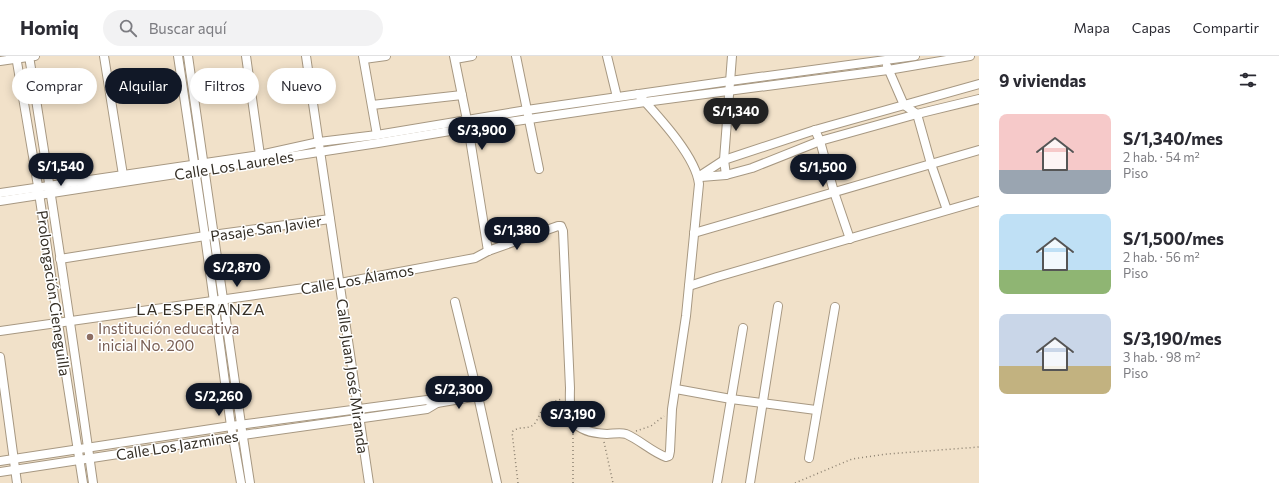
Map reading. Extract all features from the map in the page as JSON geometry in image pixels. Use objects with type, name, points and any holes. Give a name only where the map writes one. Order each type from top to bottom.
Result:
[{"type":"street","points":[[0,61],[16,57],[31,56]]},
{"type":"street","name":"Prolongación Cieneguilla","points":[[31,56],[93,483]]},
{"type":"street","points":[[104,56],[122,175]]},
{"type":"street","points":[[178,56],[205,236],[231,426],[241,483]]},
{"type":"street","points":[[188,56],[250,483]]},
{"type":"street","points":[[246,56],[260,155]]},
{"type":"street","name":"Calle Juan José Miranda","points":[[306,56],[369,483]]},
{"type":"street","points":[[377,135],[364,58],[386,56]]},
{"type":"street","points":[[472,56],[454,58],[468,124],[488,251]]},
{"type":"street","points":[[516,56],[539,169]]},
{"type":"street","points":[[607,56],[617,97]]},
{"type":"street","points":[[726,175],[724,160],[732,56]]},
{"type":"street","points":[[468,124],[527,110],[883,58],[915,56]]},
{"type":"street","points":[[468,124],[529,119],[888,70],[938,59],[970,56]]},
{"type":"street","name":"Prolongación Cieneguilla","points":[[16,57],[39,190],[83,483]]},
{"type":"street","points":[[883,58],[904,105],[917,114],[931,164],[947,210]]},
{"type":"street","points":[[698,177],[724,160],[815,130],[979,84]]},
{"type":"street","points":[[570,397],[570,413],[577,426],[584,430],[602,433],[625,434],[665,457],[668,457],[670,451],[672,409],[676,389],[689,286],[699,184],[696,171],[682,147],[638,94]]},
{"type":"street","points":[[372,105],[462,95]]},
{"type":"street","points":[[698,177],[726,175],[752,168],[820,141],[917,114],[979,99]]},
{"type":"street","name":"Calle Los Laureles","points":[[205,166],[320,152],[468,124]]},
{"type":"street","name":"Calle Los Laureles","points":[[0,193],[51,189],[195,168],[319,142],[468,124]]},
{"type":"street","points":[[815,130],[820,141],[834,192],[850,238]]},
{"type":"street","points":[[694,233],[979,150]]},
{"type":"street","name":"Calle Los Laureles","points":[[51,189],[122,175],[195,168]]},
{"type":"street","name":"Calle Los Laureles","points":[[0,201],[39,190]]},
{"type":"street","points":[[689,286],[979,201]]},
{"type":"street","name":"Pasaje San Javier","points":[[60,259],[205,236],[330,219]]},
{"type":"street","name":"Calle Los Álamos","points":[[0,331],[340,283],[475,258],[488,251],[558,226],[562,228],[570,397]]},
{"type":"street","points":[[455,302],[478,396],[496,483]]},
{"type":"street","points":[[750,483],[778,306]]},
{"type":"street","points":[[808,458],[834,307]]},
{"type":"street","points":[[717,483],[743,328]]},
{"type":"street","points":[[0,358],[17,483]]},
{"type":"street","points":[[676,389],[731,399],[816,410]]},
{"type":"street","points":[[437,403],[478,396]]},
{"type":"street","name":"Calle Los Jazmines","points":[[0,461],[241,424],[427,400],[437,403]]},
{"type":"street","name":"Calle Los Jazmines","points":[[0,472],[233,436],[426,409],[437,403]]},
{"type":"path","points":[[518,483],[512,432],[521,427],[535,424],[542,408],[551,402],[570,397]]},
{"type":"path","points":[[625,434],[651,426],[672,409]]},
{"type":"path","points":[[573,421],[573,483]]},
{"type":"path","points":[[602,433],[613,483]]},
{"type":"path","points":[[795,483],[852,459],[887,454],[979,447]]},
{"type":"place","name":"Institución educativa inicial No. 200","points":[[90,337]]},
{"type":"district","name":"LA ESPERANZA","points":[[201,308]]}]
